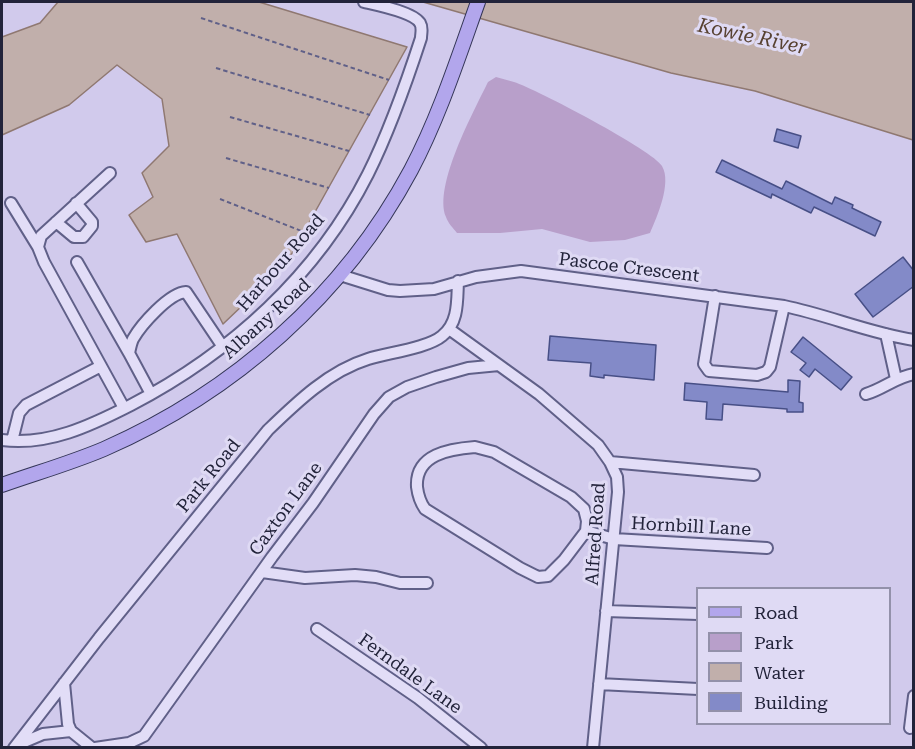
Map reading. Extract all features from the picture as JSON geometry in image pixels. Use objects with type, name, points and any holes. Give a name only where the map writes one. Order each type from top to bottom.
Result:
[{"type":"main road","name":"Albany Road","points":[[2,485],[102,450],[149,427],[182,408],[244,366],[306,313],[340,275],[383,217],[412,169],[435,117],[478,2]]},
{"type":"street","name":"Harbour Road","points":[[7,440],[30,442],[63,434],[124,408],[175,381],[223,347],[271,304],[327,241],[369,172],[394,113],[421,38],[422,28],[419,21],[411,15],[364,2]]},
{"type":"street","points":[[38,247],[41,236],[110,173]]},
{"type":"street","points":[[11,203],[38,247],[124,408]]},
{"type":"street","points":[[56,222],[74,237],[83,237],[92,226],[92,222],[76,203]]},
{"type":"street","points":[[77,262],[151,394]]},
{"type":"street","name":"Pascoe Crescent","points":[[340,275],[388,290],[400,291],[434,289],[490,274],[521,271],[784,306],[914,340]]},
{"type":"street","points":[[449,329],[456,313],[458,281]]},
{"type":"street","points":[[129,353],[133,339],[155,312],[180,292],[186,292],[223,347]]},
{"type":"street","points":[[715,296],[704,364],[709,371],[758,375],[766,372],[770,367],[784,306]]},
{"type":"street","name":"Alfred Road","points":[[449,329],[539,394],[598,445],[610,462],[618,483],[593,747]]},
{"type":"street","name":"Park Road","points":[[15,746],[268,430],[291,408],[345,368],[436,340],[449,329]]},
{"type":"street","points":[[886,334],[896,379]]},
{"type":"street","name":"Caxton Lane","points":[[94,747],[144,742],[374,414],[389,398],[407,387],[436,377],[468,368],[499,365]]},
{"type":"street","points":[[7,440],[19,413],[26,405],[101,366]]},
{"type":"street","points":[[866,394],[877,391],[896,379],[914,374]]},
{"type":"street","points":[[475,447],[488,449],[580,504],[588,521],[586,531],[553,573],[544,577],[538,576],[520,568],[425,509],[420,503],[418,494],[419,473],[428,460],[441,452],[475,447]]},
{"type":"street","points":[[610,462],[754,475]]},
{"type":"street","name":"Hornbill Lane","points":[[586,531],[614,539],[767,548]]},
{"type":"street","points":[[262,572],[305,578],[355,575],[400,583],[427,583]]},
{"type":"street","points":[[606,611],[696,614]]},
{"type":"street","name":"Ferndale Lane","points":[[318,629],[418,698],[482,747]]},
{"type":"street","points":[[64,683],[66,716],[71,731],[94,747]]},
{"type":"street","points":[[599,684],[696,689]]},
{"type":"street","points":[[910,728],[914,696]]},
{"type":"street","points":[[15,746],[43,734],[71,731]]},
{"type":"path","points":[[201,18],[389,80]]},
{"type":"path","points":[[216,68],[370,115]]},
{"type":"path","points":[[230,117],[349,151]]},
{"type":"path","points":[[226,158],[329,188]]},
{"type":"path","points":[[220,199],[304,232]]},
{"type":"green space","points":[[496,77],[526,87],[593,121],[639,148],[662,166],[665,173],[664,190],[660,209],[650,233],[625,240],[590,242],[542,229],[500,233],[457,233],[446,217],[443,203],[445,187],[465,129],[488,82]]},
{"type":"water","points":[[58,2],[259,2],[407,47],[286,264],[223,324],[177,234],[146,242],[129,215],[153,197],[142,173],[169,146],[162,99],[117,65],[69,105],[2,135],[2,37],[40,23]]},
{"type":"water","name":"Kowie River","points":[[423,2],[913,2],[913,140],[755,91],[671,73]]},
{"type":"building","points":[[777,129],[801,136],[798,148],[774,141]]},
{"type":"building","points":[[722,160],[782,189],[786,181],[832,204],[835,197],[853,205],[852,208],[881,222],[875,236],[814,207],[811,213],[772,194],[771,198],[716,172]]},
{"type":"building","points":[[903,257],[914,271],[914,286],[873,317],[855,294]]},
{"type":"building","points":[[550,336],[656,345],[654,380],[604,375],[604,378],[590,376],[591,363],[548,360]]},
{"type":"building","points":[[803,337],[852,377],[841,390],[815,369],[809,377],[800,370],[806,363],[791,352]]},
{"type":"building","points":[[788,380],[800,381],[799,402],[803,403],[803,412],[723,404],[722,420],[706,419],[707,402],[684,400],[685,383],[788,392]]}]
